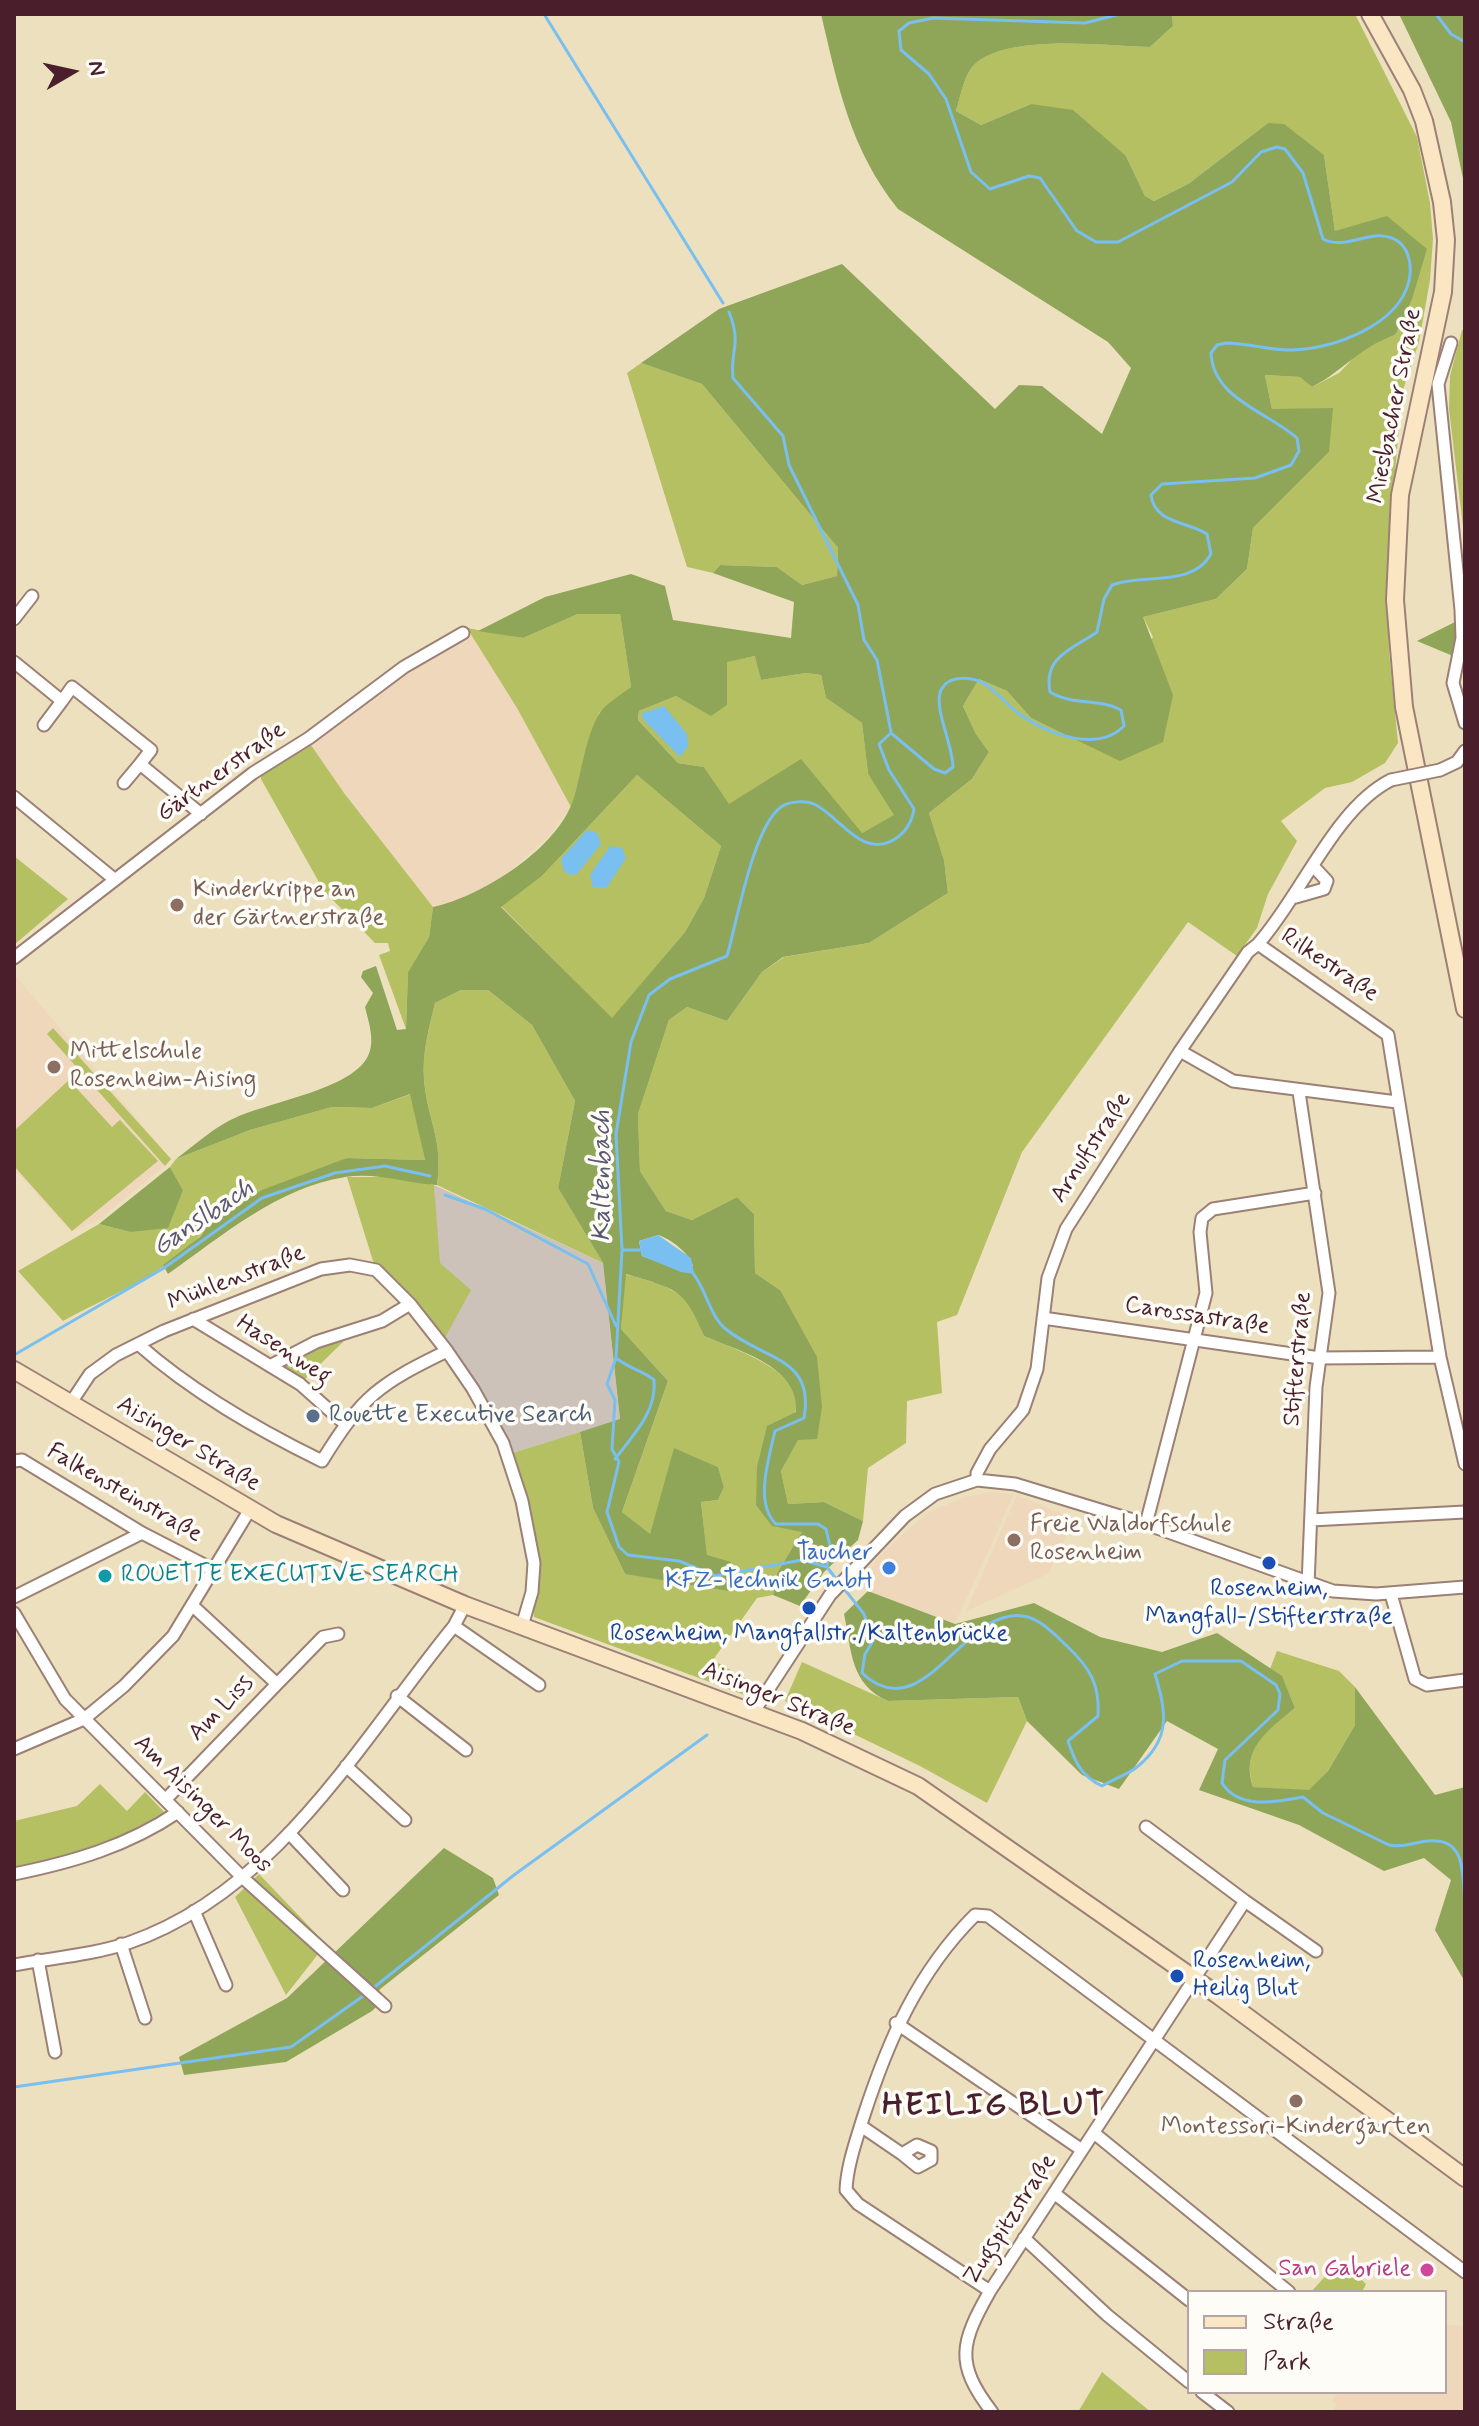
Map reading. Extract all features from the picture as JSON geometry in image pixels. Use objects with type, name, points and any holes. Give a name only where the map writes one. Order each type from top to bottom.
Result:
[{"type":"main road","name":"Miesbacher Straße","points":[[1370,14],[1420,110],[1433,152],[1446,240],[1443,292],[1400,495],[1395,600],[1404,707],[1465,1009]]},
{"type":"main road","name":"Aisinger Straße","points":[[17,1377],[72,1401],[249,1511],[465,1605],[802,1731],[918,1786],[1194,1979],[1465,2178]]},
{"type":"street","points":[[1451,343],[1438,384],[1461,610],[1462,638],[1453,683],[1465,723]]},
{"type":"street","points":[[14,619],[32,596]]},
{"type":"street","name":"Gärtnerstraße","points":[[14,958],[201,814],[404,667],[463,633]]},
{"type":"street","points":[[14,662],[62,701]]},
{"type":"street","points":[[44,725],[72,687],[151,750],[124,783]]},
{"type":"street","points":[[1258,944],[1296,897],[1340,826],[1373,789],[1391,780],[1440,770],[1457,762],[1465,751]]},
{"type":"street","points":[[140,764],[201,814]]},
{"type":"street","points":[[14,797],[114,879]]},
{"type":"street","points":[[1296,897],[1324,889],[1327,881],[1314,867]]},
{"type":"street","name":"Rilkestraße","points":[[1180,1051],[1248,952],[1258,944],[1388,1035],[1440,1357],[1465,1464]]},
{"type":"street","points":[[1180,1051],[1233,1081],[1299,1092],[1397,1102]]},
{"type":"street","name":"Arnulfstraße","points":[[977,1480],[977,1473],[990,1449],[1023,1410],[1037,1369],[1048,1278],[1066,1229],[1180,1051]]},
{"type":"street","name":"Stifterstraße","points":[[1299,1092],[1329,1293],[1320,1358],[1308,1585]]},
{"type":"street","points":[[1146,1524],[1197,1339],[1206,1293],[1200,1232],[1202,1218],[1213,1209],[1315,1193]]},
{"type":"street","name":"Mühlenstraße","points":[[72,1401],[90,1374],[116,1355],[193,1319],[321,1269],[350,1265],[376,1270],[410,1304],[447,1351],[473,1389],[503,1443],[522,1501],[534,1563],[532,1592],[522,1626]]},
{"type":"street","points":[[270,1366],[316,1342],[382,1321],[410,1304]]},
{"type":"street","name":"Carossastraße","points":[[1043,1318],[1320,1358],[1440,1357]]},
{"type":"street","name":"Hasenweg","points":[[193,1319],[300,1384],[345,1424]]},
{"type":"street","points":[[138,1344],[164,1367],[269,1435],[322,1461],[345,1424],[376,1388],[447,1351]]},
{"type":"street","name":"Falkensteinstraße","points":[[14,1461],[22,1460],[142,1533],[212,1569]]},
{"type":"street","points":[[753,1713],[786,1658],[830,1595],[854,1569],[905,1516],[935,1494],[977,1480],[1015,1484],[1146,1524],[1308,1585],[1350,1594],[1391,1594],[1465,1587]]},
{"type":"street","points":[[14,1749],[84,1719],[124,1686],[173,1636],[194,1607],[212,1569],[249,1511]]},
{"type":"street","points":[[1311,1520],[1465,1512]]},
{"type":"street","points":[[14,1597],[142,1533]]},
{"type":"street","points":[[1391,1594],[1415,1679],[1427,1685],[1465,1680]]},
{"type":"street","points":[[14,1965],[121,1944],[194,1911],[242,1877],[289,1833],[346,1766],[454,1626],[465,1605]]},
{"type":"street","name":"Am Liss","points":[[194,1607],[277,1684]]},
{"type":"street","name":"Am Aisinger Moos","points":[[14,1613],[65,1699],[242,1877],[385,2006]]},
{"type":"street","points":[[454,1626],[539,1685]]},
{"type":"street","name":"Am Liss","points":[[166,1799],[323,1637],[338,1634]]},
{"type":"street","points":[[397,1696],[466,1750]]},
{"type":"street","points":[[346,1766],[405,1820]]},
{"type":"street","points":[[14,1874],[103,1851],[152,1830],[178,1812]]},
{"type":"street","points":[[1146,1827],[1316,1951]]},
{"type":"street","points":[[289,1833],[343,1890]]},
{"type":"street","name":"Zugspitzstraße","points":[[992,2412],[970,2379],[964,2348],[967,2332],[1024,2238],[1245,1901]]},
{"type":"street","points":[[194,1911],[226,1985]]},
{"type":"street","points":[[990,2291],[848,2196],[846,2180],[896,2023],[952,1938],[975,1915],[988,1916],[1465,2272]]},
{"type":"street","points":[[121,1944],[145,2018]]},
{"type":"street","points":[[38,1960],[55,2052]]},
{"type":"street","points":[[896,2023],[1082,2150]]},
{"type":"street","points":[[861,2126],[902,2154]]},
{"type":"street","points":[[1094,2133],[1287,2290]]},
{"type":"street","points":[[1054,2193],[1187,2298]]},
{"type":"street","points":[[1024,2238],[1107,2315],[1187,2380]]},
{"type":"street","points":[[1205,2394],[1228,2412]]},
{"type":"shaded area","points":[[467,628],[517,708],[571,807],[547,838],[504,877],[453,903],[433,907],[344,793],[306,736],[423,651]]},
{"type":"shaded area","name":"Mittelschule Rosenheim-Aising","points":[[14,974],[172,1160],[100,1219],[71,1232],[14,1169]]},
{"type":"shaded area","points":[[434,1185],[603,1263],[620,1420],[503,1456],[442,1343]]},
{"type":"shaded area","points":[[992,1492],[1014,1494],[955,1624],[868,1591],[859,1583],[885,1550],[929,1512],[965,1497]]},
{"type":"shaded area","points":[[1017,1495],[1074,1519],[1048,1574],[966,1611]]},
{"type":"shaded area","points":[[1447,2325],[1465,2326],[1465,2412],[1332,2412],[1337,2405],[1332,2401],[1337,2394],[1447,2394]]},
{"type":"green space","points":[[821,14],[1172,14],[1173,26],[1150,47],[1032,45],[989,55],[971,69],[956,111],[981,125],[1031,104],[1073,110],[1126,156],[1145,196],[1154,201],[1188,184],[1268,123],[1284,124],[1324,155],[1335,231],[1387,216],[1427,249],[1412,299],[1395,335],[1361,352],[1312,387],[1300,377],[1265,375],[1272,409],[1333,408],[1329,452],[1253,528],[1247,569],[1216,599],[1143,617],[1173,695],[1163,742],[1120,761],[1031,718],[1007,691],[979,679],[963,706],[976,734],[989,752],[972,779],[929,813],[944,860],[948,893],[869,943],[783,957],[762,972],[727,1021],[687,1007],[669,1020],[638,1114],[640,1171],[666,1211],[692,1220],[737,1197],[754,1214],[755,1273],[780,1290],[817,1357],[822,1407],[817,1439],[798,1440],[781,1471],[788,1504],[824,1502],[863,1521],[858,1540],[824,1572],[800,1606],[773,1595],[777,1573],[802,1532],[772,1526],[756,1505],[757,1467],[767,1426],[796,1412],[795,1396],[778,1372],[764,1362],[704,1336],[690,1308],[676,1292],[626,1274],[621,1329],[668,1381],[622,1512],[650,1534],[674,1448],[718,1467],[724,1487],[718,1500],[701,1502],[707,1555],[731,1562],[729,1591],[625,1574],[593,1508],[580,1432],[620,1419],[603,1263],[558,1188],[575,1101],[532,1025],[488,990],[461,990],[435,1003],[426,1041],[424,1069],[437,1143],[437,1185],[368,1176],[320,1183],[296,1191],[251,1215],[168,1274],[163,1265],[200,1237],[206,1228],[262,1190],[347,1158],[425,1160],[410,1094],[372,1108],[332,1107],[250,1130],[176,1159],[229,1121],[324,1088],[355,1071],[365,1061],[371,1041],[365,1007],[373,993],[361,977],[363,971],[376,966],[397,1030],[406,1029],[408,972],[429,937],[433,907],[472,893],[513,869],[533,854],[563,821],[572,803],[590,735],[599,714],[631,687],[620,614],[578,614],[523,638],[478,631],[545,597],[631,574],[665,586],[673,620],[791,638],[794,602],[713,573],[720,565],[777,567],[802,585],[837,576],[838,548],[702,384],[641,363],[719,309],[842,264],[995,409],[1019,385],[1042,386],[1102,434],[1131,368],[1108,342],[898,209],[857,140],[840,92]],"holes":[[[755,656],[761,680],[806,673],[821,675],[826,698],[862,723],[868,774],[894,815],[862,833],[801,759],[729,804],[704,767],[678,763],[638,720],[639,711],[676,696],[711,716],[727,705],[727,662]],[[637,775],[721,846],[704,898],[685,932],[612,1018],[501,907],[542,876]],[[658,1235],[663,1237],[684,1252],[693,1266],[661,1263],[642,1256],[639,1241]]]},
{"type":"green space","points":[[1172,14],[1355,14],[1417,137],[1430,203],[1433,239],[1430,280],[1419,342],[1402,393],[1387,563],[1389,652],[1398,743],[1385,763],[1352,782],[1325,788],[1281,821],[1297,841],[1268,894],[1257,928],[1237,956],[1188,922],[1022,1152],[957,1315],[937,1322],[942,1393],[907,1401],[906,1443],[868,1468],[863,1521],[824,1502],[788,1504],[781,1471],[798,1439],[817,1438],[780,1290],[755,1273],[754,1214],[737,1197],[692,1220],[666,1211],[640,1171],[638,1114],[669,1020],[687,1007],[727,1021],[762,972],[784,957],[869,943],[948,893],[944,860],[929,813],[972,779],[989,752],[976,734],[963,706],[979,679],[1007,691],[1031,718],[1074,738],[1153,637],[1143,617],[1216,599],[1247,569],[1253,528],[1329,452],[1272,409],[1265,375],[1301,377],[1312,387],[1339,373],[1366,345],[1395,335],[1335,231],[1324,155],[1268,123],[1188,184],[1154,201],[1145,196],[1126,156],[1031,104],[981,125],[956,111],[971,69],[989,55],[1032,45],[1150,47],[1173,26]]},
{"type":"green space","points":[[1399,14],[1465,14],[1465,188],[1451,122]]},
{"type":"green space","points":[[1462,330],[1465,331],[1465,543],[1449,409],[1450,376]]},
{"type":"green space","points":[[641,363],[702,384],[838,548],[837,576],[802,585],[777,567],[720,565],[713,573],[687,567],[627,373]]},
{"type":"green space","points":[[578,614],[620,614],[631,687],[599,713],[571,807],[517,708],[467,628],[523,638]]},
{"type":"green space","points":[[1465,617],[1465,661],[1417,641]]},
{"type":"green space","points":[[756,656],[761,680],[806,673],[821,675],[826,698],[862,723],[868,774],[895,815],[862,833],[729,805],[704,767],[678,763],[638,720],[639,711],[676,696],[711,715],[726,705],[727,661]]},
{"type":"green space","points":[[311,745],[344,793],[433,907],[429,937],[408,972],[406,1029],[379,955],[390,951],[388,943],[375,943],[324,891],[261,779],[261,775],[300,747]]},
{"type":"green space","points":[[637,775],[721,846],[704,898],[685,932],[612,1019],[501,906],[542,876]]},
{"type":"green space","points":[[14,856],[68,899],[14,945]]},
{"type":"green space","points":[[461,990],[488,990],[532,1025],[575,1101],[558,1188],[603,1263],[437,1185],[437,1143],[426,1093],[425,1050],[435,1003]]},
{"type":"green space","points":[[53,1028],[171,1159],[165,1166],[47,1034]]},
{"type":"green space","points":[[69,1080],[112,1127],[120,1120],[158,1161],[72,1231],[14,1166],[14,1131]]},
{"type":"green space","points":[[411,1094],[425,1160],[347,1158],[206,1228],[179,1256],[160,1269],[63,1321],[18,1271],[99,1224],[130,1232],[183,1190],[170,1167],[176,1159],[250,1130],[332,1107],[372,1108]]},
{"type":"green space","points":[[170,1167],[183,1190],[168,1228],[130,1232],[99,1224]]},
{"type":"green space","points":[[347,1177],[394,1177],[434,1185],[440,1263],[471,1290],[442,1343],[373,1261]]},
{"type":"green space","points":[[625,1274],[663,1285],[690,1301],[704,1336],[764,1363],[790,1384],[796,1396],[796,1410],[789,1425],[757,1467],[803,1531],[777,1573],[773,1595],[757,1598],[713,1660],[753,1683],[745,1695],[534,1617],[527,1549],[503,1456],[580,1432],[593,1508],[625,1574],[707,1556],[701,1502],[718,1500],[724,1487],[718,1467],[675,1449],[650,1535],[622,1512],[668,1381],[621,1329]]},
{"type":"green space","points":[[344,1341],[302,1382],[281,1365],[323,1346]]},
{"type":"green space","points":[[868,1591],[955,1624],[1034,1603],[1100,1637],[1162,1652],[1217,1633],[1282,1676],[1295,1708],[1266,1733],[1253,1751],[1250,1774],[1253,1787],[1309,1790],[1328,1771],[1355,1725],[1355,1687],[1435,1795],[1465,1787],[1465,1982],[1435,1930],[1451,1880],[1424,1858],[1384,1871],[1299,1825],[1199,1790],[1218,1749],[1167,1721],[1119,1789],[1082,1775],[1027,1721],[1018,1697],[888,1701],[876,1694],[859,1676],[851,1654],[844,1614]]},
{"type":"green space","points":[[1277,1651],[1339,1671],[1355,1687],[1355,1725],[1328,1771],[1309,1791],[1253,1787],[1250,1761],[1253,1750],[1266,1732],[1295,1708],[1282,1677],[1270,1669]]},
{"type":"green space","points":[[802,1662],[888,1701],[1018,1697],[1027,1721],[987,1803],[920,1766],[785,1701]]},
{"type":"green space","points":[[100,1784],[127,1811],[145,1792],[166,1814],[112,1841],[14,1870],[14,1821],[77,1806]]},
{"type":"green space","points":[[444,1848],[493,1878],[499,1895],[379,1990],[385,1998],[372,2011],[286,2062],[184,2075],[179,2057],[287,1998]]},
{"type":"green space","points":[[259,1874],[326,1944],[286,1995],[235,1897]]},
{"type":"green space","points":[[1340,2260],[1366,2284],[1363,2290],[1313,2290]]},
{"type":"green space","points":[[1102,2372],[1151,2412],[1078,2412]]},
{"type":"water","points":[[664,706],[687,734],[688,746],[680,757],[643,719],[642,713]]},
{"type":"water","points":[[587,830],[597,833],[601,844],[577,874],[570,875],[564,871],[561,859]]},
{"type":"water","points":[[610,846],[622,848],[626,858],[607,887],[593,887],[590,875]]},
{"type":"water","points":[[658,1235],[691,1258],[694,1274],[642,1256],[639,1241]]},
{"type":"waterway","points":[[544,14],[723,303]]},
{"type":"waterway","name":"Kaltenbach","points":[[837,1580],[827,1567],[802,1560],[716,1576],[679,1561],[628,1555],[619,1547],[607,1512],[619,1462],[612,1449],[615,1400],[607,1384],[616,1358],[622,1250],[616,1134],[631,1042],[649,995],[670,979],[727,956],[754,854],[771,818],[784,805],[812,803],[853,835],[872,844],[883,844],[902,833],[914,809],[889,770],[879,744],[891,733],[934,769],[945,773],[953,767],[939,697],[949,681],[967,679],[985,684],[1022,716],[1046,729],[1073,738],[1100,738],[1124,726],[1121,710],[1059,696],[1050,692],[1049,680],[1055,662],[1097,632],[1104,599],[1112,585],[1180,576],[1203,565],[1211,554],[1207,534],[1165,517],[1151,495],[1162,484],[1255,478],[1291,465],[1299,451],[1297,438],[1244,403],[1221,382],[1211,353],[1217,345],[1226,343],[1293,350],[1345,339],[1362,332],[1392,310],[1403,297],[1409,281],[1408,255],[1403,246],[1390,237],[1342,242],[1323,239],[1303,173],[1285,149],[1277,147],[1261,152],[1232,182],[1118,242],[1096,242],[1077,231],[1040,178],[1029,176],[990,189],[971,172],[946,99],[929,74],[901,50],[899,31],[909,23],[933,18],[1085,23],[1120,14]]},
{"type":"waterway","points":[[1436,14],[1451,34],[1465,42]]},
{"type":"waterway","points":[[729,312],[735,340],[733,378],[783,436],[789,465],[858,605],[864,640],[877,660],[891,732]]},
{"type":"waterway","name":"Ganslbach","points":[[14,1355],[164,1268],[262,1198],[335,1173],[385,1166],[430,1176]]},
{"type":"waterway","name":"Ganslbach","points":[[445,1195],[485,1209],[588,1264],[616,1326]]},
{"type":"waterway","points":[[622,1250],[642,1250]]},
{"type":"waterway","points":[[692,1272],[721,1325],[741,1340],[784,1362],[802,1383],[804,1418],[775,1431],[764,1492],[769,1515],[776,1524],[818,1524],[826,1529],[830,1546],[827,1567]]},
{"type":"waterway","points":[[615,1459],[648,1413],[654,1392],[654,1380],[616,1358]]},
{"type":"waterway","name":"Kaltenbach","points":[[842,1586],[864,1614],[873,1641],[865,1654],[862,1673],[884,1687],[905,1687],[924,1678],[981,1629],[1001,1618],[1029,1617],[1047,1628],[1082,1662],[1095,1686],[1098,1716],[1068,1741],[1080,1768],[1102,1786],[1137,1767],[1156,1746],[1161,1735],[1163,1712],[1155,1674],[1182,1661],[1241,1661],[1276,1685],[1280,1694],[1278,1710],[1225,1760],[1222,1783],[1229,1792],[1248,1801],[1259,1802],[1303,1797],[1323,1813],[1389,1845],[1428,1841],[1450,1845],[1460,1860],[1465,1902]]},
{"type":"waterway","points":[[372,1989],[514,1875],[707,1735]]},
{"type":"waterway","points":[[14,2087],[291,2047],[366,1994]]},
{"type":"place","name":"Kinderkrippe an der Gärtnerstraße","points":[[177,905]]},
{"type":"place","name":"Mittelschule Rosenheim-Aising","points":[[54,1067]]},
{"type":"place","name":"Rouette Executive Search","points":[[313,1416]]},
{"type":"place","name":"Freie Waldorfschule Rosenheim","points":[[1014,1540]]},
{"type":"place","name":"Rosenheim, Mangfall-/Stifterstraße","points":[[1269,1563]]},
{"type":"place","name":"Taucher KFZ-Technik GmbH","points":[[889,1568]]},
{"type":"place","name":"ROUETTE EXECUTIVE SEARCH","points":[[105,1576]]},
{"type":"place","name":"Rosenheim, Mangfallstr./Kaltenbrücke","points":[[809,1608]]},
{"type":"place","name":"Rosenheim, Heilig Blut","points":[[1177,1976]]},
{"type":"place","name":"Montessori-Kindergarten","points":[[1296,2101]]},
{"type":"place","name":"San Gabriele","points":[[1427,2270]]},
{"type":"district","name":"HEILIG BLUT","points":[[994,2107]]}]
